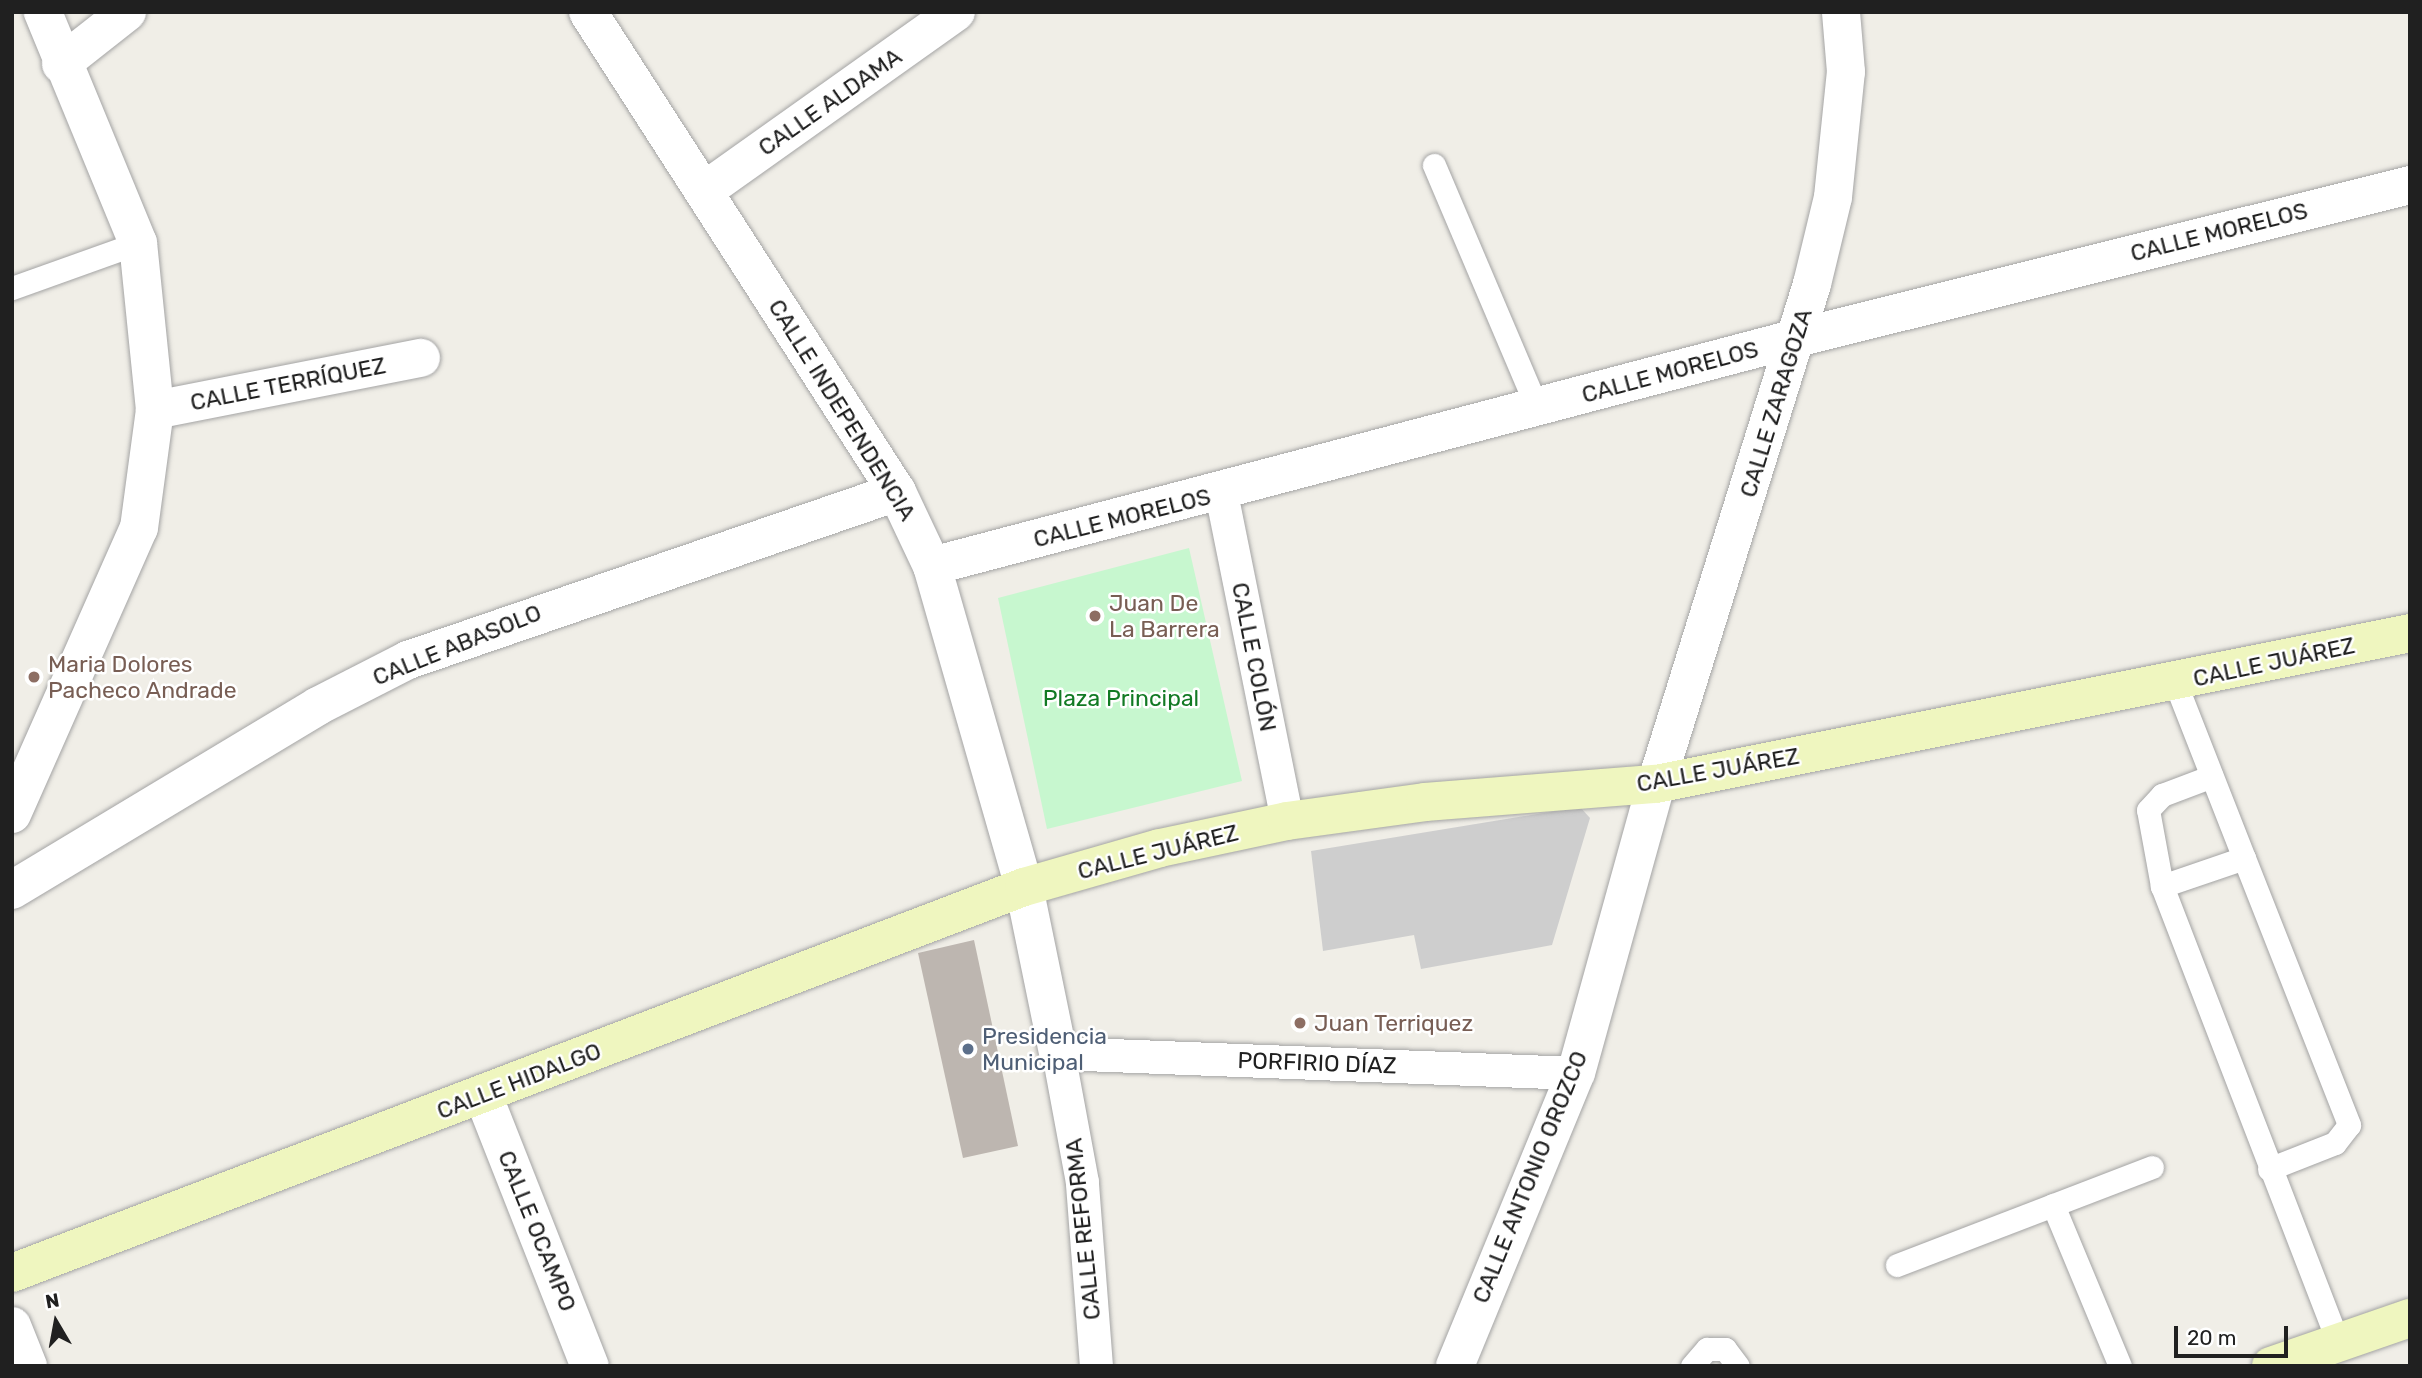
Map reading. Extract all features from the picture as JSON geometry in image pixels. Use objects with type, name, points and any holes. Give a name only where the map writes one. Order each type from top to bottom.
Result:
[{"type":"main road","name":"CALLE JUÁREZ","points":[[1024,887],[1160,848],[1287,821],[1656,784],[2410,633]]},
{"type":"main road","name":"CALLE HIDALGO","points":[[12,1273],[1024,887]]},
{"type":"main road","points":[[2271,1366],[2341,1354],[2410,1318]]},
{"type":"street","points":[[12,814],[138,528],[155,410],[138,243],[110,162],[61,64],[43,12]]},
{"type":"street","points":[[61,64],[127,12]]},
{"type":"street","name":"CALLE INDEPENDENCIA","points":[[588,12],[897,492],[932,566],[1024,887]]},
{"type":"street","name":"CALLE ALDAMA","points":[[704,191],[956,12]]},
{"type":"street","name":"CALLE ZARAGOZA","points":[[1656,784],[1797,338],[1833,197],[1846,72],[1841,12]]},
{"type":"street","name":"CALLE MORELOS","points":[[932,566],[1221,493],[1797,338],[2410,185]]},
{"type":"street","name":"CALLE TERRÍQUEZ","points":[[155,410],[421,358]]},
{"type":"street","name":"CALLE ABASOLO","points":[[12,890],[318,706],[408,660],[897,492]]},
{"type":"street","name":"CALLE COLÓN","points":[[1221,493],[1287,821]]},
{"type":"street","name":"CALLE ANTONIO OROZCO","points":[[1455,1366],[1576,1073],[1656,784]]},
{"type":"street","name":"CALLE REFORMA","points":[[1024,887],[1082,1182],[1096,1366]]},
{"type":"street","name":"PORFIRIO DÍAZ","points":[[1058,1053],[1576,1073]]},
{"type":"street","name":"CALLE OCAMPO","points":[[484,1095],[590,1366]]},
{"type":"street","points":[[12,1325],[28,1366]]},
{"type":"lane","points":[[1434,165],[1537,408]]},
{"type":"lane","points":[[12,288],[138,243]]},
{"type":"lane","points":[[2175,682],[2349,1125],[2335,1143],[2269,1168]]},
{"type":"lane","points":[[2212,776],[2162,795],[2148,810],[2162,886],[2341,1354]]},
{"type":"lane","points":[[2162,886],[2244,858]]},
{"type":"lane","points":[[1897,1265],[2152,1167]]},
{"type":"lane","points":[[2053,1205],[2120,1366]]},
{"type":"lane","points":[[1692,1366],[1707,1349],[1725,1349],[1738,1366]]},
{"type":"shaded area","points":[[1580,807],[1590,818],[1552,945],[1421,969],[1414,935],[1323,951],[1311,851]]},
{"type":"green space","name":"Plaza Principal","points":[[1189,548],[1242,781],[1047,829],[998,598]]},
{"type":"building","name":"Presidencia Municipal","points":[[974,940],[1018,1146],[963,1158],[918,953]]},
{"type":"place","name":"Juan De La Barrera","points":[[1095,616]]},
{"type":"place","name":"Maria Dolores Pacheco Andrade","points":[[34,677]]},
{"type":"place","name":"Juan Terriquez","points":[[1300,1023]]},
{"type":"place","name":"Presidencia Municipal","points":[[968,1049]]}]
